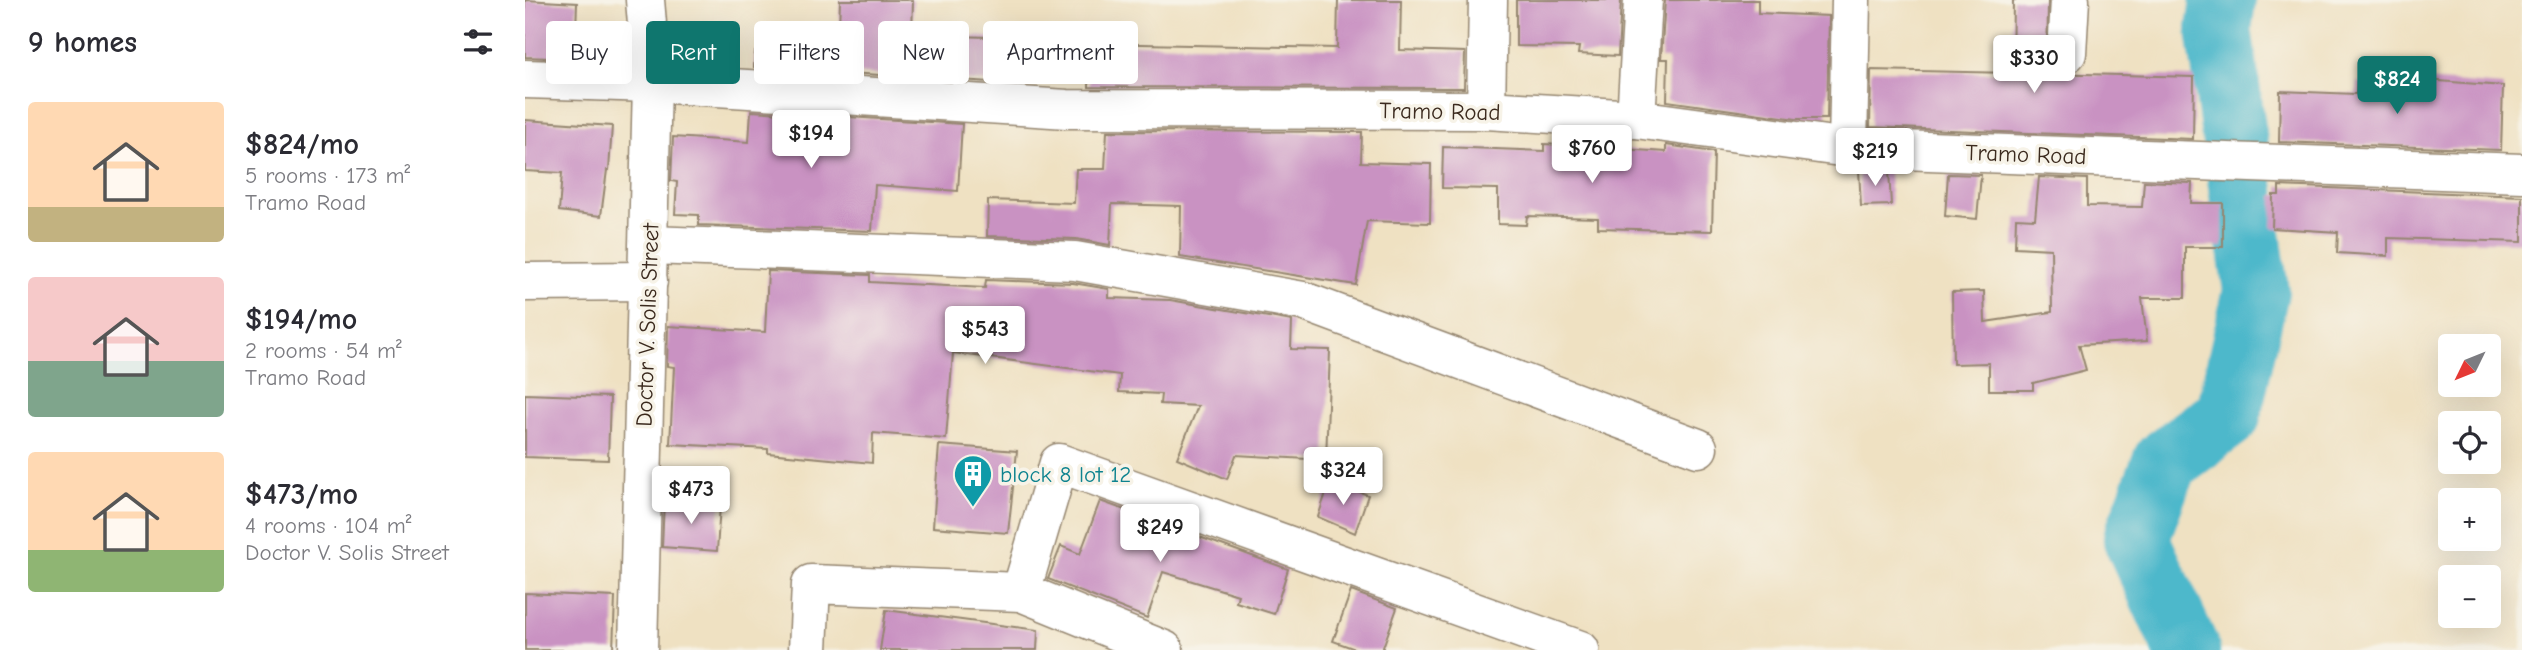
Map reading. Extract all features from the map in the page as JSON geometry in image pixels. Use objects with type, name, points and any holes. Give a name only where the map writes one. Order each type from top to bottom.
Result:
[{"type":"street","name":"Doctor V. Solis Street","points":[[645,0],[647,21]]},
{"type":"street","points":[[1486,110],[1487,0]]},
{"type":"street","points":[[1636,119],[1643,0]]},
{"type":"street","points":[[1848,148],[1851,0]]},
{"type":"street","points":[[2067,52],[2070,0]]},
{"type":"street","name":"Tramo Road","points":[[525,79],[646,83]]},
{"type":"street","name":"Doctor V. Solis Street","points":[[638,650],[652,84]]},
{"type":"street","name":"Tramo Road","points":[[668,84],[1067,109],[1486,110],[1636,119],[1848,148],[2522,173]]},
{"type":"street","points":[[525,282],[649,263],[1075,261],[1303,301],[1698,448]]},
{"type":"street","points":[[1021,592],[1059,463],[1580,650]]},
{"type":"street","points":[[808,650],[811,583],[1021,592],[1164,650]]},
{"type":"building","points":[[525,0],[577,3],[576,21],[546,21],[546,58],[525,57]]},
{"type":"building","points":[[840,0],[913,0],[912,21],[878,21],[878,75],[864,74],[864,21],[839,21]]},
{"type":"building","points":[[1338,0],[1401,0],[1400,50],[1465,52],[1464,88],[1089,87],[1089,84],[1138,84],[1138,44],[1337,48]]},
{"type":"building","points":[[1516,0],[1621,0],[1618,56],[1578,54],[1579,47],[1516,46]]},
{"type":"building","points":[[1665,0],[1758,0],[1758,13],[1829,16],[1827,119],[1796,119],[1667,101],[1668,59],[1661,59]]},
{"type":"building","points":[[2013,0],[2048,0],[2047,73],[2194,77],[2193,139],[1870,127],[1871,70],[2012,73]]},
{"type":"building","points":[[969,36],[983,37],[983,81],[969,81]]},
{"type":"building","points":[[2413,79],[2503,86],[2501,150],[2279,142],[2280,91],[2356,94],[2357,82],[2413,85]]},
{"type":"building","points":[[751,111],[962,124],[958,191],[875,185],[872,231],[699,225],[699,215],[675,214],[677,182],[671,181],[673,137],[749,142]]},
{"type":"building","points":[[525,120],[612,126],[609,170],[601,216],[559,211],[562,173],[525,171]]},
{"type":"building","points":[[1107,131],[1362,132],[1361,162],[1431,164],[1430,223],[1367,221],[1356,285],[1180,257],[1181,206],[1112,204],[1110,245],[1076,239],[987,236],[988,200],[1074,203],[1076,169],[1105,169]]},
{"type":"building","points":[[1544,144],[1666,152],[1666,145],[1714,152],[1712,231],[1598,228],[1598,218],[1527,216],[1526,225],[1498,224],[1498,189],[1442,188],[1443,147],[1544,151]]},
{"type":"building","points":[[1859,170],[1889,171],[1891,205],[1861,206]]},
{"type":"building","points":[[1948,174],[1981,175],[1977,219],[1945,216]]},
{"type":"building","points":[[2039,177],[2087,179],[2087,206],[2142,207],[2144,181],[2192,183],[2191,203],[2223,203],[2223,247],[2185,247],[2185,298],[2142,298],[2147,341],[2079,345],[2086,370],[2033,383],[2033,390],[1989,390],[1989,363],[1953,364],[1952,292],[1984,291],[1985,322],[2052,312],[2051,249],[2015,247],[2016,218],[2035,219]]},
{"type":"building","points":[[2279,186],[2522,196],[2522,242],[2388,238],[2388,256],[2337,253],[2338,232],[2272,228],[2273,195],[2279,195]]},
{"type":"building","points":[[768,271],[870,275],[870,282],[985,288],[986,280],[1073,283],[1109,289],[1109,298],[1170,300],[1292,321],[1291,349],[1330,350],[1326,460],[1236,455],[1227,479],[1177,458],[1198,406],[1160,404],[1161,394],[1119,392],[1120,375],[953,353],[946,439],[873,433],[872,463],[768,453],[768,449],[670,444],[674,367],[667,366],[668,326],[765,332]]},
{"type":"building","points":[[525,394],[610,397],[608,460],[525,457]]},
{"type":"building","points":[[939,445],[1017,451],[1008,533],[933,527]]},
{"type":"building","points":[[1330,481],[1368,495],[1355,533],[1318,517]]},
{"type":"building","points":[[664,501],[720,505],[717,551],[662,547]]},
{"type":"building","points":[[1100,501],[1288,569],[1274,614],[1236,602],[1238,595],[1163,572],[1147,618],[1048,579],[1061,546],[1080,554]]},
{"type":"building","points":[[1351,591],[1397,608],[1382,650],[1358,650],[1333,641]]},
{"type":"building","points":[[525,593],[615,597],[613,650],[525,650]]},
{"type":"building","points":[[886,610],[1038,630],[1037,650],[880,650]]},
{"type":"waterway","points":[[2187,650],[2136,539],[2165,462],[2228,415],[2256,291],[2219,29],[2223,0]]},
{"type":"place","name":"block 8 lot 12","points":[[973,508]]}]
